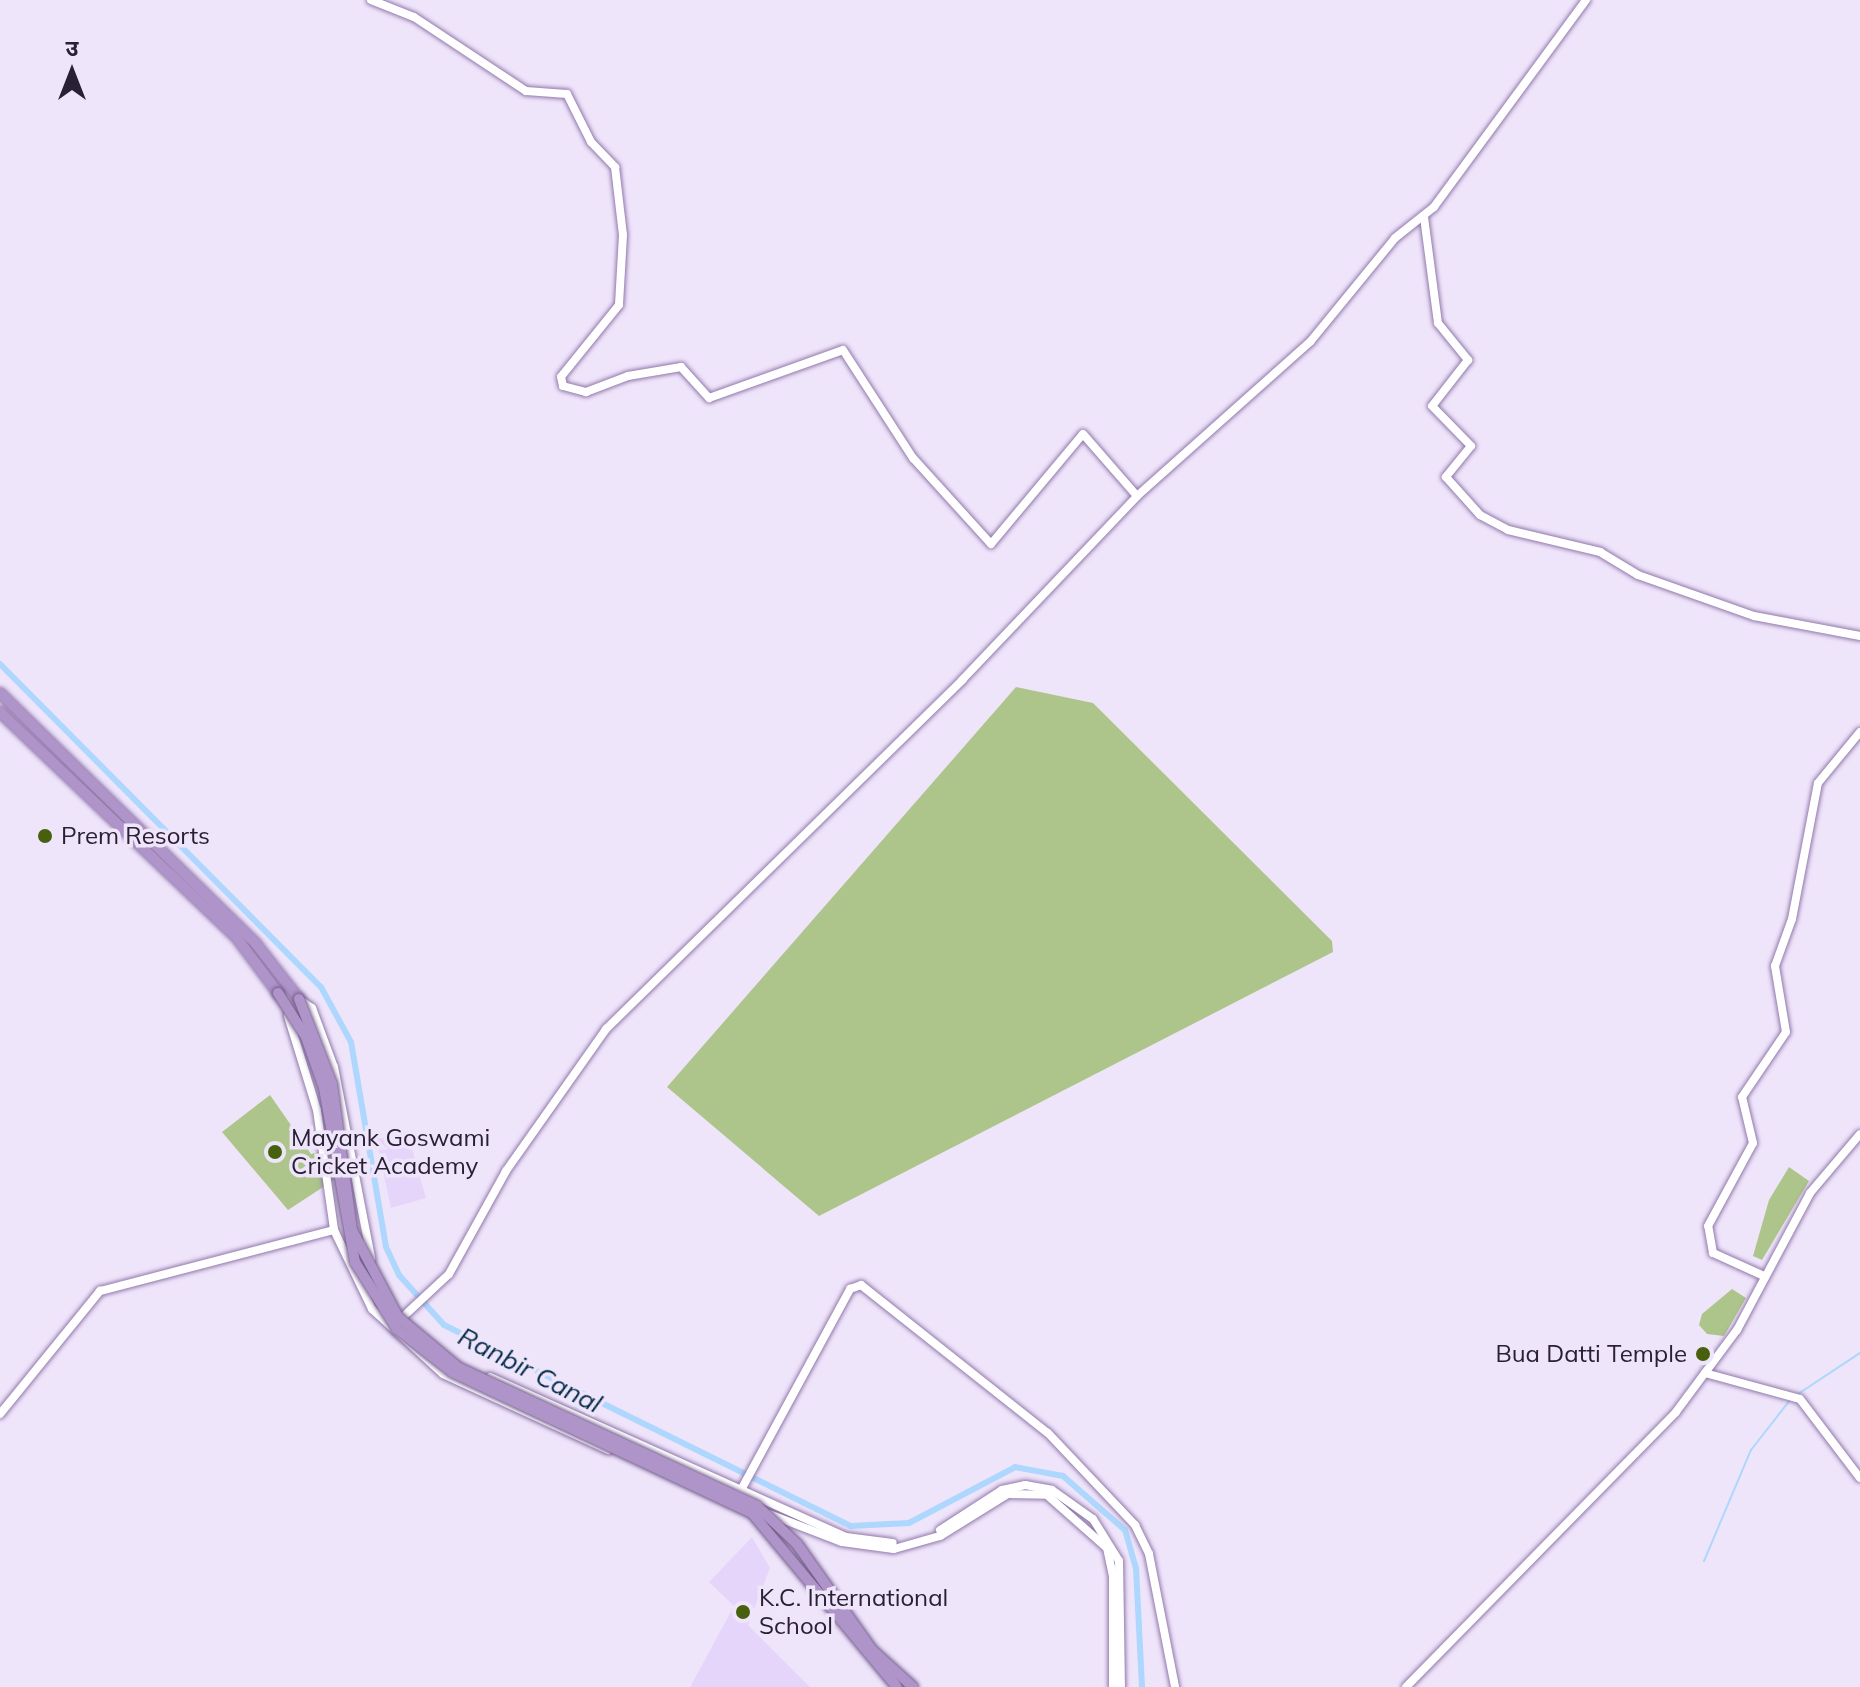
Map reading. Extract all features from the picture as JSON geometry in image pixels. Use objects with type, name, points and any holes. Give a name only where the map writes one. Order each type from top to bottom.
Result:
[{"type":"highway","points":[[0,693],[256,944],[299,999],[332,1084],[352,1230],[398,1317],[459,1368],[757,1506],[797,1544],[872,1650],[913,1687]]},
{"type":"highway","points":[[0,712],[237,938],[278,993],[321,1077],[355,1262],[397,1329],[452,1372],[752,1513],[897,1687]]},
{"type":"street","points":[[371,0],[414,17],[526,91],[567,94],[591,142],[615,167],[623,235],[619,305],[561,377],[563,386],[586,392],[624,376],[681,367],[709,398],[843,350],[913,458],[989,544],[1083,434],[1137,496]]},
{"type":"street","points":[[407,1313],[430,1293],[606,1029],[962,680],[1137,496],[1310,342],[1395,238],[1424,217],[1586,0]]},
{"type":"street","points":[[1424,217],[1438,323],[1468,360],[1432,406],[1471,446],[1445,476],[1480,515],[1508,530],[1600,552],[1638,575],[1754,616],[1860,636]]},
{"type":"street","points":[[1764,1276],[1713,1253],[1708,1226],[1753,1143],[1753,1121],[1740,1100],[1786,1032],[1775,966],[1792,919],[1818,783],[1860,732]]},
{"type":"street","points":[[278,993],[309,1072],[334,1230],[372,1309],[443,1374],[559,1431],[795,1525],[856,1546],[894,1549],[940,1536],[1013,1492],[1055,1499],[1107,1548],[1113,1576],[1113,1687]]},
{"type":"street","points":[[299,999],[319,1021],[334,1067],[364,1239],[407,1313],[461,1364],[846,1537],[886,1543],[928,1536],[1009,1487],[1052,1490],[1099,1525],[1117,1556],[1121,1687]]},
{"type":"street","points":[[1406,1687],[1705,1373],[1810,1193],[1860,1134]]},
{"type":"street","points":[[0,1414],[100,1291],[334,1230]]},
{"type":"street","points":[[741,1490],[850,1289],[866,1287],[1048,1433],[1135,1525],[1148,1551],[1175,1687]]},
{"type":"street","points":[[1705,1373],[1794,1396],[1860,1478]]},
{"type":"shaded area","points":[[408,1135],[426,1198],[391,1208],[376,1139]]},
{"type":"shaded area","name":"K.C. International School","points":[[752,1537],[770,1568],[748,1625],[810,1687],[690,1687],[734,1606],[709,1582]]},
{"type":"green space","points":[[1016,687],[1093,703],[1332,941],[1333,952],[819,1216],[667,1087]]},
{"type":"green space","name":"Mayank Goswami Cricket Academy","points":[[270,1095],[311,1154],[327,1150],[337,1178],[288,1210],[222,1132]]},
{"type":"green space","points":[[1789,1167],[1809,1181],[1762,1260],[1753,1256],[1769,1200]]},
{"type":"green space","points":[[1732,1289],[1746,1298],[1724,1336],[1707,1334],[1699,1325],[1702,1314]]},
{"type":"waterway","name":"Ranbir Canal","points":[[0,664],[321,987],[351,1042],[386,1247],[399,1275],[444,1325],[851,1526],[909,1523],[1015,1467],[1063,1476],[1125,1530],[1136,1568],[1142,1687]]},
{"type":"waterway","points":[[1795,1396],[1860,1353]]},
{"type":"waterway","points":[[1704,1561],[1751,1450],[1790,1400]]},
{"type":"place","name":"Prem Resorts","points":[[45,836]]},
{"type":"place","name":"Mayank Goswami Cricket Academy","points":[[275,1152]]},
{"type":"place","name":"Bua Datti Temple","points":[[1703,1354]]},
{"type":"place","name":"K.C. International School","points":[[743,1612]]}]
